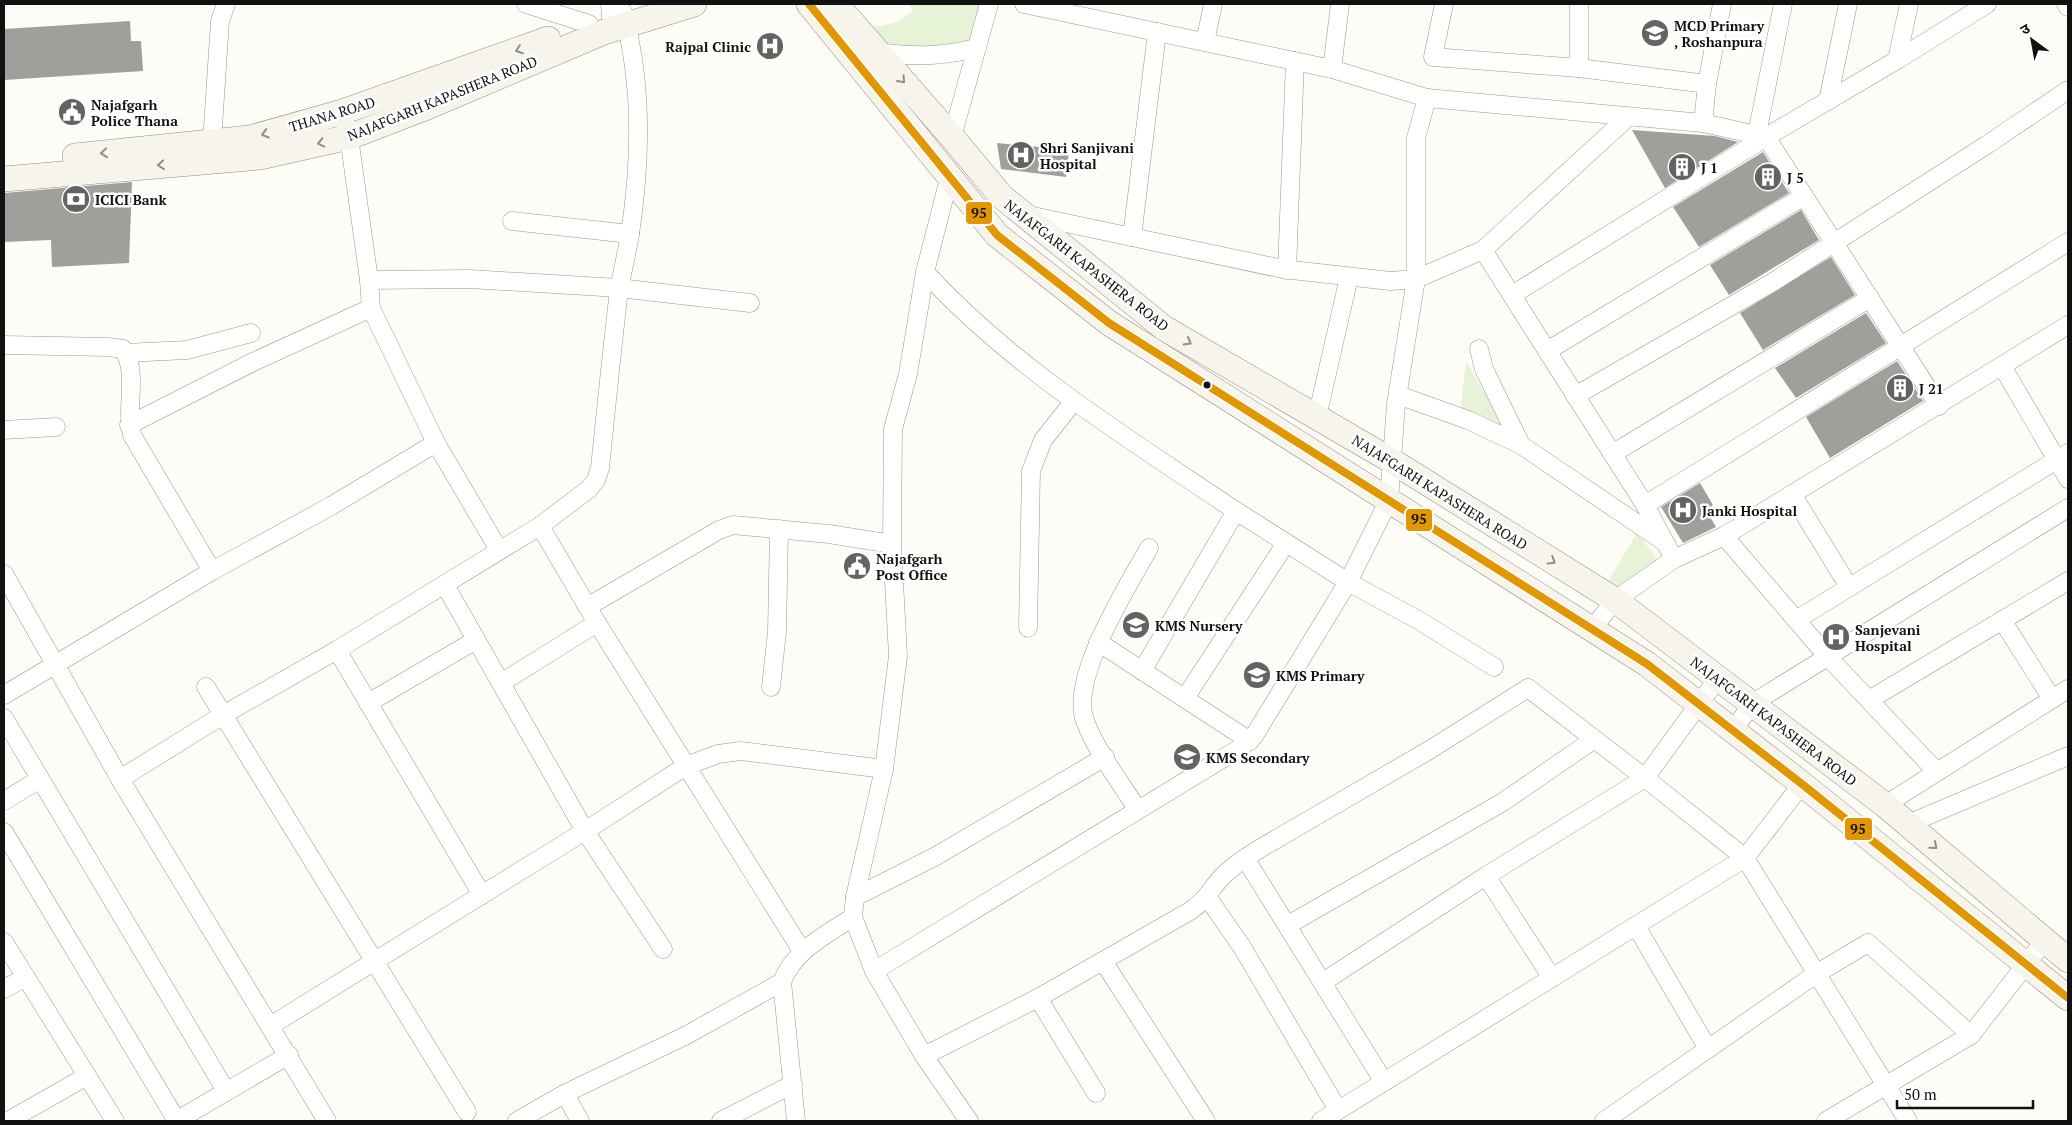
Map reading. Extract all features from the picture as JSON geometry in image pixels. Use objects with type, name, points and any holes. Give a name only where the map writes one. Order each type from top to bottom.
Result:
[{"type":"main road","name":"THANA ROAD","points":[[4,163],[250,138],[342,112],[647,4]]},
{"type":"main road","name":"NAJAFGARH KAPASHERA ROAD","points":[[4,178],[260,157],[349,137],[612,16],[694,4]]},
{"type":"main road","name":"NAJAFGARH KAPASHERA ROAD","points":[[809,4],[998,235],[1109,323],[1647,664],[1802,784],[2026,963],[2066,991]]},
{"type":"main road","name":"NAJAFGARH KAPASHERA ROAD","points":[[836,4],[1001,196],[1164,328],[1392,461],[1615,600],[1886,805],[2068,960]]},
{"type":"street","points":[[212,142],[220,21],[226,4]]},
{"type":"street","points":[[120,779],[223,714],[337,650],[540,526],[590,489],[596,480],[600,468],[619,288],[630,234],[638,164],[638,124],[632,52],[612,16],[526,4]]},
{"type":"street","points":[[952,137],[989,4]]},
{"type":"street","points":[[1024,4],[1332,69],[1427,98],[1703,123],[1762,136],[1835,242],[1939,406]]},
{"type":"street","points":[[1205,42],[1213,4]]},
{"type":"street","points":[[1332,69],[1340,4]]},
{"type":"street","points":[[1444,4],[1433,57],[1579,68],[1706,84]]},
{"type":"street","points":[[1579,4],[1579,68]]},
{"type":"street","points":[[1703,123],[1706,84],[1722,4]]},
{"type":"street","points":[[1762,136],[1783,4]]},
{"type":"street","points":[[1828,101],[1848,4]]},
{"type":"street","points":[[1897,60],[1909,4]]},
{"type":"street","points":[[1512,295],[1762,136],[1828,101],[1897,60],[1972,9],[1987,4]]},
{"type":"street","points":[[1132,237],[1157,32]]},
{"type":"street","points":[[877,52],[916,57],[944,55],[977,48]]},
{"type":"street","points":[[1287,270],[1295,61]]},
{"type":"street","points":[[1575,396],[1773,282],[1988,144],[2068,90]]},
{"type":"street","points":[[874,971],[1250,741],[1348,582],[1389,500],[1398,395],[1416,279],[1416,138],[1427,98]]},
{"type":"street","points":[[342,112],[349,137],[369,280],[371,308],[436,443],[499,550]]},
{"type":"street","points":[[1021,214],[1287,270],[1390,282],[1416,279],[1483,250],[1628,117]]},
{"type":"street","points":[[950,175],[925,272],[908,374],[893,428],[892,544],[898,656],[884,769],[855,897],[853,917],[874,971],[924,1056],[969,1121]]},
{"type":"street","points":[[1547,351],[1804,196]]},
{"type":"street","points":[[512,221],[630,234]]},
{"type":"street","points":[[1644,505],[2068,242]]},
{"type":"street","points":[[1483,250],[1644,505],[1674,559]]},
{"type":"street","points":[[925,272],[954,304],[1074,402],[1236,511],[1348,582],[1420,621],[1494,666]]},
{"type":"street","points":[[1317,417],[1349,277]]},
{"type":"street","points":[[369,280],[469,279],[619,288],[750,303]]},
{"type":"street","points":[[1612,454],[1870,298]]},
{"type":"street","points":[[130,425],[253,362],[371,308]]},
{"type":"street","points":[[1592,629],[1615,600],[1674,559],[1724,536],[2068,326]]},
{"type":"street","points":[[125,353],[187,350],[251,333]]},
{"type":"street","points":[[4,345],[108,347],[122,349],[130,365],[130,425],[136,444],[212,571]]},
{"type":"street","points":[[1479,349],[1484,369],[1521,445]]},
{"type":"street","points":[[2002,366],[2062,456],[2068,479]]},
{"type":"street","points":[[1398,395],[1468,420],[1521,445],[1665,543]]},
{"type":"street","points":[[1028,628],[1031,471],[1043,440],[1074,402]]},
{"type":"street","points":[[4,430],[56,427]]},
{"type":"street","points":[[4,695],[212,571],[331,506],[436,443]]},
{"type":"street","points":[[1796,620],[2062,456]]},
{"type":"street","points":[[1792,494],[1849,587]]},
{"type":"street","points":[[1733,730],[1753,703],[2068,508]]},
{"type":"street","points":[[1142,671],[1236,511]]},
{"type":"street","points":[[587,606],[719,530],[733,525],[779,528],[892,544]]},
{"type":"street","points":[[540,526],[597,624],[802,951]]},
{"type":"street","points":[[771,687],[777,632],[779,528]]},
{"type":"street","points":[[1724,536],[1828,656],[1937,772]]},
{"type":"street","points":[[1185,698],[1286,543]]},
{"type":"street","points":[[1138,810],[1084,720],[1083,707],[1086,682],[1098,642],[1149,548]]},
{"type":"street","points":[[4,574],[120,779],[289,1055],[327,1121]]},
{"type":"street","points":[[1869,700],[2068,581]]},
{"type":"street","points":[[445,585],[585,831],[663,948]]},
{"type":"street","points":[[2002,620],[2052,699]]},
{"type":"street","points":[[501,683],[597,624]]},
{"type":"street","points":[[368,703],[476,640]]},
{"type":"street","points":[[1098,642],[1250,741]]},
{"type":"street","points":[[337,650],[482,895]]},
{"type":"street","points":[[1323,982],[1486,876],[1645,778],[1718,678]]},
{"type":"street","points":[[206,687],[467,1112]]},
{"type":"street","points":[[924,1056],[1038,998],[1190,911],[1208,898],[1219,880],[1245,858],[1431,749],[1528,688],[1745,858],[1908,1121]]},
{"type":"street","points":[[1886,805],[2068,689]]},
{"type":"street","points":[[4,718],[226,1092]]},
{"type":"street","points":[[1288,925],[1504,802],[1594,740]]},
{"type":"street","points":[[270,1026],[585,831],[686,766],[718,754],[741,751],[884,769]]},
{"type":"street","points":[[855,897],[936,856],[1105,756]]},
{"type":"street","points":[[1908,824],[2068,756]]},
{"type":"street","points":[[4,801],[40,779]]},
{"type":"street","points":[[1320,1121],[1745,858],[1802,784]]},
{"type":"street","points":[[4,832],[177,1121],[289,1055]]},
{"type":"street","points":[[1245,858],[1384,1082]]},
{"type":"street","points":[[1486,876],[1552,978]]},
{"type":"street","points":[[1208,898],[1242,947],[1338,1110]]},
{"type":"street","points":[[796,1121],[782,982],[787,968],[802,951],[853,917]]},
{"type":"street","points":[[1636,926],[1708,1049]]},
{"type":"street","points":[[1826,1121],[1971,1035],[2045,940]]},
{"type":"street","points":[[4,942],[115,1121]]},
{"type":"street","points":[[1604,1121],[1816,974],[1868,943],[1971,1035]]},
{"type":"street","points":[[1103,961],[1206,1121]]},
{"type":"street","points":[[4,989],[26,977]]},
{"type":"street","points":[[517,1121],[565,1094],[685,1036],[782,982]]},
{"type":"street","points":[[1038,998],[1096,1093]]},
{"type":"street","points":[[8,1121],[87,1076]]},
{"type":"street","points":[[721,1121],[793,1084]]},
{"type":"street","points":[[565,1094],[580,1121]]},
{"type":"green space","points":[[908,4],[987,4],[975,46],[884,53],[865,29],[898,22],[913,11]]},
{"type":"green space","points":[[1466,361],[1511,439],[1460,414]]},
{"type":"green space","points":[[1637,533],[1661,563],[1623,593],[1607,583]]},
{"type":"building","points":[[130,21],[131,41],[141,41],[143,71],[4,80],[4,29]]},
{"type":"building","name":"J 1","points":[[1632,130],[1715,136],[1738,142],[1665,188]]},
{"type":"building","points":[[997,143],[1069,150],[1066,177],[1001,169]]},
{"type":"building","points":[[1763,152],[1789,193],[1699,247],[1673,207]]},
{"type":"building","points":[[132,182],[129,263],[52,267],[51,240],[4,242],[4,193]]},
{"type":"building","points":[[1801,210],[1819,240],[1729,295],[1710,265]]},
{"type":"building","points":[[1831,257],[1855,295],[1763,350],[1740,313]]},
{"type":"building","points":[[1866,313],[1886,343],[1796,398],[1775,368]]},
{"type":"building","points":[[1897,361],[1923,401],[1830,458],[1806,417]]},
{"type":"building","points":[[1700,483],[1713,505],[1706,510],[1716,527],[1683,543],[1661,507]]},
{"type":"transit line","name":"95","points":[[809,4],[997,235],[1109,323],[1647,664],[1802,784],[2068,998]]},
{"type":"place","name":"MCD Primary , Roshanpura","points":[[1655,33]]},
{"type":"place","name":"Rajpal Clinic","points":[[770,46]]},
{"type":"place","name":"Najafgarh Police Thana","points":[[72,112]]},
{"type":"place","name":"Shri Sanjivani Hospital","points":[[1021,155]]},
{"type":"place","name":"J 1","points":[[1682,167]]},
{"type":"place","name":"J 5","points":[[1768,177]]},
{"type":"place","name":"ICICI Bank","points":[[76,199]]},
{"type":"place","name":"J 21","points":[[1900,388]]},
{"type":"place","name":"Janki Hospital","points":[[1683,510]]},
{"type":"place","name":"Najafgarh Post Office","points":[[857,566]]},
{"type":"place","name":"KMS Nursery","points":[[1136,625]]},
{"type":"place","name":"Sanjevani Hospital","points":[[1836,637]]},
{"type":"place","name":"KMS Primary","points":[[1257,675]]},
{"type":"place","name":"KMS Secondary","points":[[1187,757]]}]
